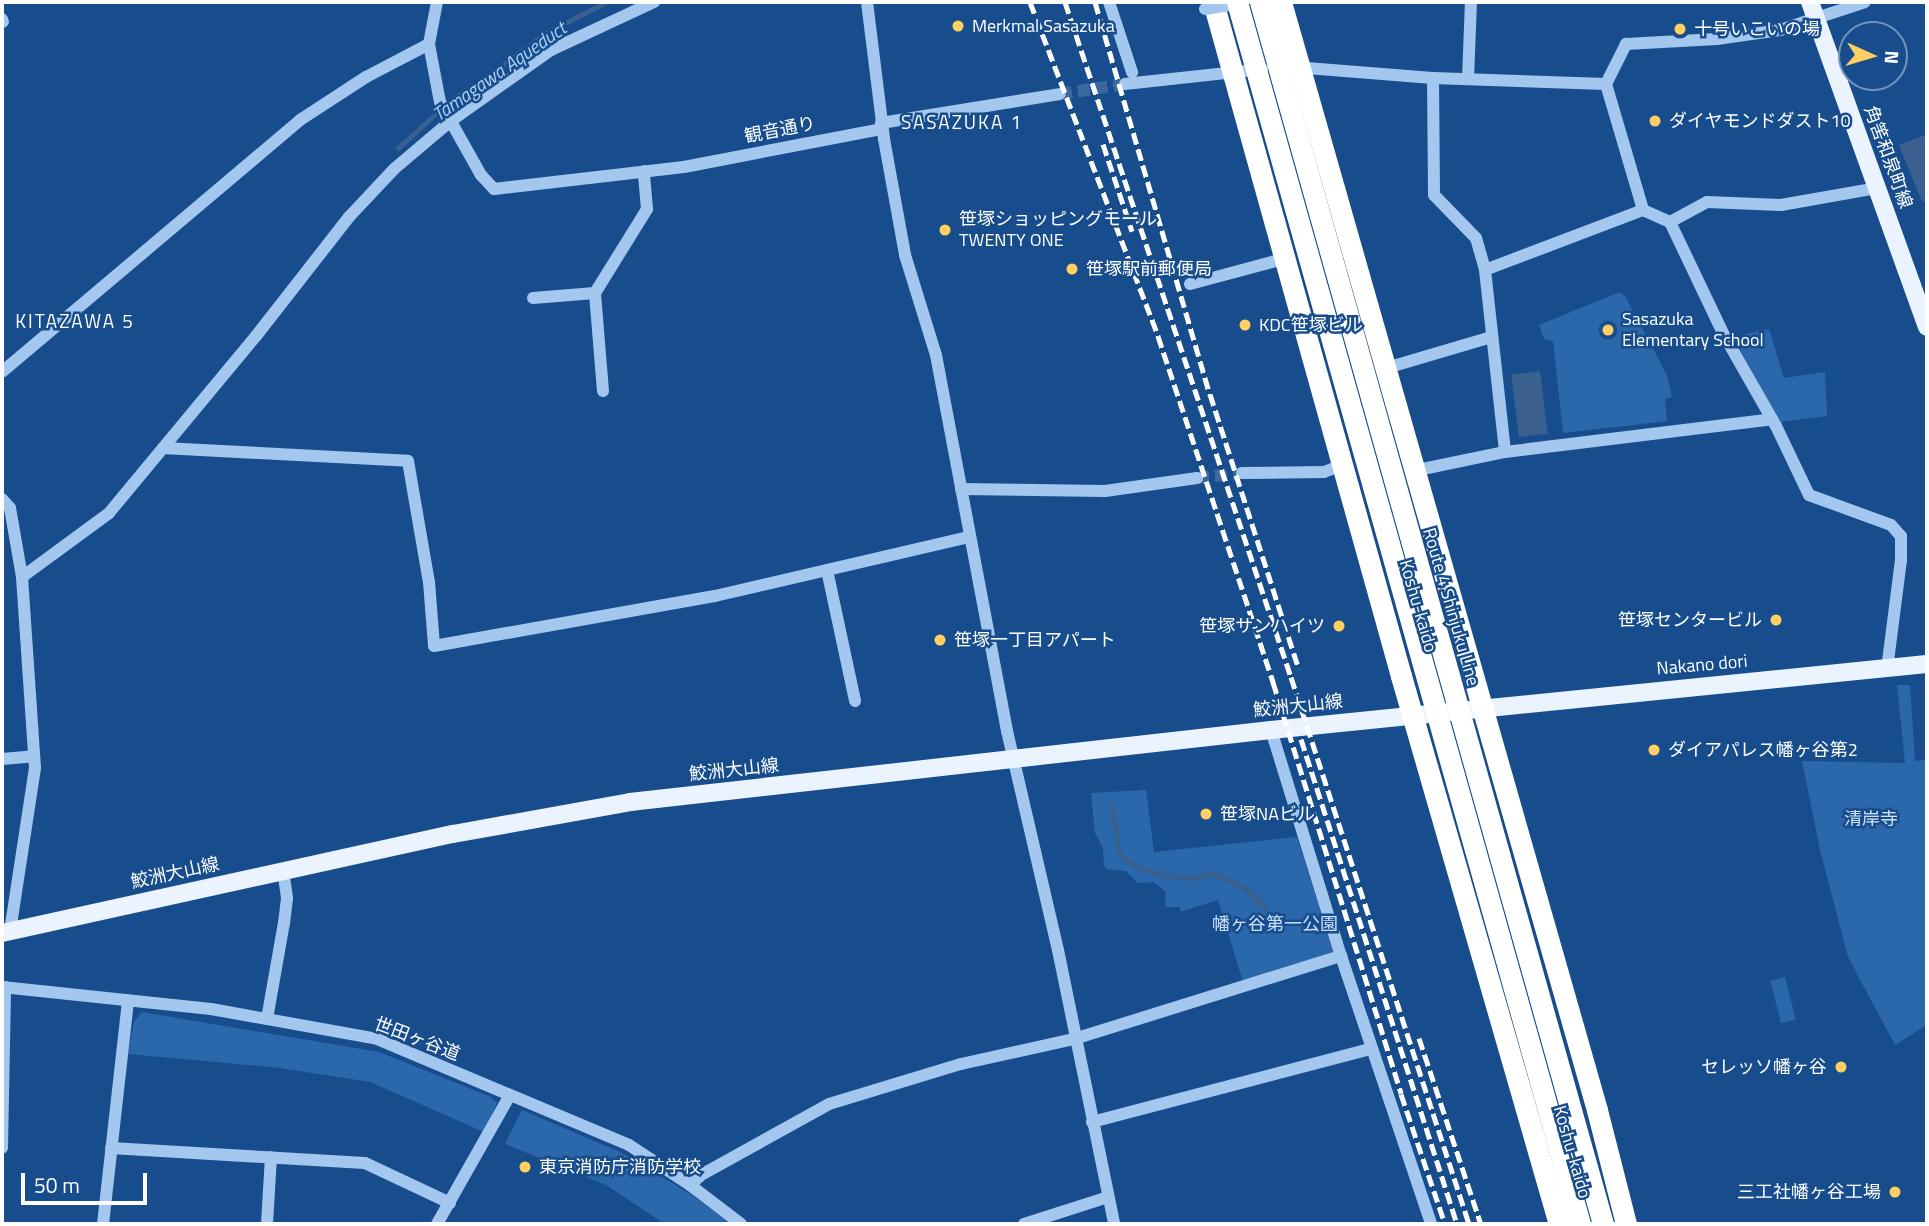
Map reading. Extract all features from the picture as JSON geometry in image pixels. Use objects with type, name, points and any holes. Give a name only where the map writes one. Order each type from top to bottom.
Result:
[{"type":"highway","points":[[1237,2],[1580,1224]]},
{"type":"highway","name":"Route 4 Shinjuku Line","points":[[1260,2],[1615,1223]]},
{"type":"highway","name":"Koshu-kaido","points":[[1276,2],[1295,67]]},
{"type":"highway","name":"Koshu-kaido","points":[[1281,2],[1333,222],[1615,1223]]},
{"type":"highway","name":"Koshu-kaido","points":[[1212,4],[1289,235],[1569,1224]]},
{"type":"highway","points":[[1295,67],[1481,708],[1615,1223]]},
{"type":"highway","points":[[1236,70],[1283,260],[1559,1224]]},
{"type":"main road","name":"角筈和泉町線","points":[[1810,2],[1927,327]]},
{"type":"main road","name":"Nakano dori","points":[[1481,708],[1689,695],[1927,664]]},
{"type":"main road","name":"鮫洲大山線","points":[[6,932],[453,834],[618,804],[1481,708]]},
{"type":"street","points":[[437,2],[429,44],[440,102],[450,117]]},
{"type":"street","points":[[22,577],[56,555],[109,513],[256,337],[349,217],[394,169],[450,117],[551,50],[653,2]]},
{"type":"street","points":[[867,2],[882,125],[905,255],[936,355],[968,537],[1114,1224]]},
{"type":"street","points":[[1109,2],[1132,72]]},
{"type":"street","points":[[1212,4],[1251,2]]},
{"type":"street","points":[[1468,79],[1471,2]]},
{"type":"street","points":[[1643,210],[1606,83],[1626,44],[1717,39],[1780,30],[1865,2]]},
{"type":"street","points":[[2,372],[300,120],[366,77],[429,44]]},
{"type":"street","points":[[1125,84],[1236,70],[1295,67],[1433,78],[1606,83]]},
{"type":"street","points":[[1433,78],[1434,195],[1476,238],[1485,270],[1505,452]]},
{"type":"street","name":"観音通り","points":[[450,117],[481,175],[494,189],[684,167],[882,125],[1060,94]]},
{"type":"street","points":[[603,391],[595,293],[647,209],[644,171]]},
{"type":"street","points":[[1670,222],[1707,202],[1781,205],[1877,188]]},
{"type":"street","points":[[1485,270],[1643,210],[1670,222],[1724,335],[1774,422],[1809,495],[1891,525],[1901,536],[1901,560],[1887,668]]},
{"type":"street","points":[[1190,284],[1223,273],[1283,260]]},
{"type":"street","points":[[533,298],[595,293]]},
{"type":"street","points":[[1383,369],[1492,337]]},
{"type":"street","points":[[1413,471],[1505,452],[1774,422]]},
{"type":"street","points":[[163,447],[408,461],[429,582],[434,646],[715,596],[968,537]]},
{"type":"street","points":[[1242,473],[1324,472],[1342,465]]},
{"type":"street","points":[[961,489],[1105,491],[1192,479]]},
{"type":"street","points":[[2,499],[10,508],[22,577],[34,756],[27,825],[6,932]]},
{"type":"street","points":[[827,570],[855,701]]},
{"type":"street","points":[[1271,730],[1341,956],[1429,1224]]},
{"type":"street","points":[[2,759],[34,756]]},
{"type":"street","points":[[267,1019],[286,910],[283,871]]},
{"type":"street","points":[[690,1185],[701,1175],[829,1104],[961,1064],[1074,1039],[1341,956]]},
{"type":"street","points":[[2,1148],[4,987]]},
{"type":"street","name":"世田ヶ谷道","points":[[4,987],[267,1019],[377,1039],[629,1145],[690,1185],[741,1224]]},
{"type":"street","points":[[103,1224],[128,1000]]},
{"type":"street","points":[[1092,1122],[1371,1049]]},
{"type":"street","points":[[437,1224],[510,1095]]},
{"type":"street","points":[[111,1149],[365,1163],[450,1203]]},
{"type":"street","points":[[267,1224],[271,1157]]},
{"type":"street","points":[[1024,1224],[1108,1197]]},
{"type":"green space","points":[[1620,292],[1625,296],[1667,375],[1672,397],[1665,399],[1667,421],[1563,433],[1553,341],[1544,339],[1539,325]]},
{"type":"green space","points":[[1769,329],[1784,378],[1825,372],[1827,416],[1779,422],[1733,337]]},
{"type":"green space","name":"清岸寺","points":[[1897,685],[1910,685],[1915,761],[1927,760],[1927,1025],[1895,1045],[1848,957],[1820,850],[1802,761],[1905,763]]},
{"type":"green space","name":"幡ヶ谷第一公園","points":[[1146,790],[1154,852],[1297,837],[1334,954],[1244,985],[1218,900],[1180,912],[1180,907],[1166,907],[1165,891],[1154,882],[1138,883],[1126,871],[1107,869],[1104,866],[1103,848],[1095,833],[1091,793]]},
{"type":"green space","points":[[1785,977],[1796,1020],[1781,1023],[1770,981]]},
{"type":"green space","points":[[142,1012],[379,1052],[491,1097],[497,1103],[484,1132],[370,1082],[280,1068],[128,1054],[134,1022]]},
{"type":"green space","points":[[522,1110],[622,1153],[687,1192],[732,1224],[665,1224],[606,1185],[505,1144]]},
{"type":"shaded area","points":[[1927,134],[1927,200],[1922,202],[1899,145]]},
{"type":"shaded area","points":[[1540,371],[1548,434],[1519,437],[1511,375]]},
{"type":"waterway","name":"Tamagawa Aqueduct","points":[[398,148],[451,100],[480,82],[544,34],[606,2]]},
{"type":"waterway","points":[[1111,803],[1119,851],[1127,861],[1142,869],[1169,876],[1191,878],[1211,874],[1222,877],[1245,888],[1266,910]]},
{"type":"tunnel","points":[[1060,94],[1125,84]]},
{"type":"tunnel","points":[[1197,478],[1242,473]]},
{"type":"railway","points":[[1030,2],[1158,336],[1273,682],[1401,1094],[1445,1224]]},
{"type":"railway","points":[[1065,2],[1291,677],[1469,1224]]},
{"type":"railway","points":[[1095,2],[1210,394],[1299,669]]},
{"type":"railway","points":[[1103,144],[1132,231]]},
{"type":"railway","points":[[1301,739],[1457,1224]]},
{"type":"railway","points":[[1419,1038],[1481,1224]]},
{"type":"place","name":"Merkmal Sasazuka","points":[[958,26]]},
{"type":"place","name":"十号いこいの場","points":[[1680,29]]},
{"type":"place","name":"ダイヤモンドダスト10","points":[[1655,121]]},
{"type":"place","name":"笹塚ショッピングモール TWENTY ONE","points":[[945,230]]},
{"type":"place","name":"笹塚駅前郵便局","points":[[1072,269]]},
{"type":"place","name":"KDC笹塚ビル","points":[[1245,325]]},
{"type":"place","name":"Sasazuka Elementary School","points":[[1608,330]]},
{"type":"place","name":"笹塚センタービル","points":[[1776,620]]},
{"type":"place","name":"笹塚サンハイツ","points":[[1339,626]]},
{"type":"place","name":"笹塚一丁目アパート","points":[[940,640]]},
{"type":"place","name":"ダイアパレス幡ヶ谷第2","points":[[1654,750]]},
{"type":"place","name":"笹塚NAビル","points":[[1206,814]]},
{"type":"place","name":"セレッソ幡ヶ谷","points":[[1841,1067]]},
{"type":"place","name":"東京消防庁消防学校","points":[[525,1167]]},
{"type":"place","name":"三工社幡ヶ谷工場","points":[[1895,1192]]},
{"type":"district","name":"SASAZUKA 1","points":[[962,122]]},
{"type":"district","name":"KITAZAWA 5","points":[[75,321]]}]
